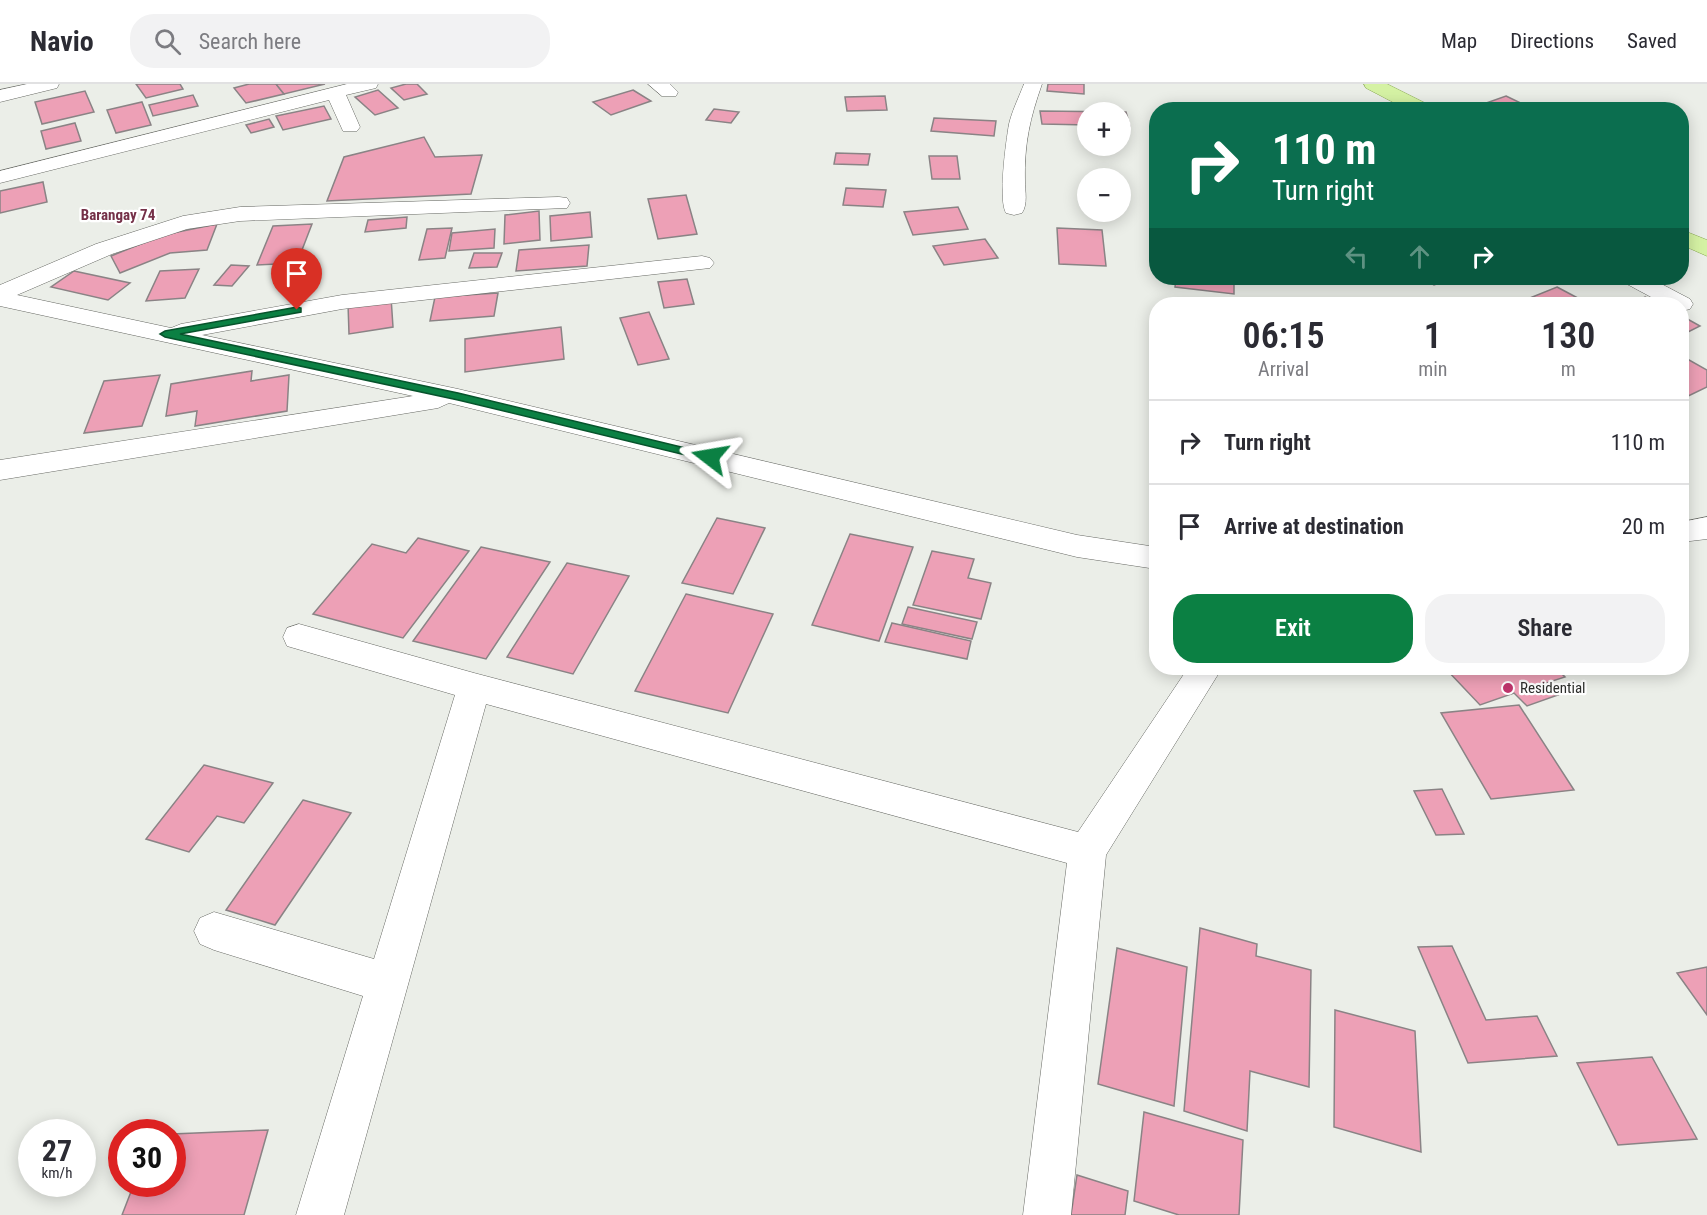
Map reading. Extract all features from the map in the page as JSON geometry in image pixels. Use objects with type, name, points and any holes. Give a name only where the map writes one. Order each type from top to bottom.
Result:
[{"type":"main road","points":[[1373,84],[1408,102]]},
{"type":"main road","points":[[1689,240],[1707,249]]},
{"type":"street","points":[[6,91],[50,84]]},
{"type":"street","points":[[0,177],[369,84]]},
{"type":"street","points":[[1014,208],[1014,177],[1019,123],[1033,84]]},
{"type":"street","points":[[336,93],[350,127]]},
{"type":"street","points":[[0,294],[104,249],[183,222],[240,214],[559,203]]},
{"type":"street","points":[[165,334],[342,302],[702,263]]},
{"type":"street","points":[[1645,285],[1667,297]]},
{"type":"street","points":[[0,299],[458,397],[1077,546],[1149,557]]},
{"type":"street","points":[[0,470],[458,397]]},
{"type":"street","points":[[1689,531],[1707,528]]},
{"type":"street","points":[[298,637],[474,687],[1087,851]]},
{"type":"street","points":[[1047,1215],[1087,851],[1201,675]]},
{"type":"street","points":[[320,1215],[474,687]]},
{"type":"street","points":[[214,931],[386,984]]},
{"type":"building","points":[[136,84],[180,84],[183,89],[146,98]]},
{"type":"building","points":[[249,84],[276,84],[284,94],[246,103],[234,88]]},
{"type":"building","points":[[276,84],[325,84],[284,94]]},
{"type":"building","points":[[417,84],[427,94],[404,100],[391,88]]},
{"type":"building","points":[[1048,84],[1084,84],[1084,94],[1047,91]]},
{"type":"building","points":[[378,90],[398,108],[375,115],[355,97]]},
{"type":"building","points":[[633,90],[651,101],[611,115],[593,102]]},
{"type":"building","points":[[85,91],[94,112],[42,124],[35,102]]},
{"type":"building","points":[[193,95],[198,106],[153,116],[149,105]]},
{"type":"building","points":[[885,96],[887,110],[847,111],[845,97]]},
{"type":"building","points":[[1506,96],[1519,102],[1489,102]]},
{"type":"building","points":[[142,102],[151,125],[116,133],[107,110]]},
{"type":"building","points":[[324,106],[331,119],[283,130],[276,116]]},
{"type":"building","points":[[714,109],[739,112],[731,123],[706,120]]},
{"type":"building","points":[[1040,111],[1077,111],[1077,125],[1042,124]]},
{"type":"building","points":[[934,118],[996,121],[994,136],[931,131]]},
{"type":"building","points":[[269,119],[274,127],[251,133],[246,125]]},
{"type":"building","points":[[75,123],[81,141],[46,149],[41,131]]},
{"type":"building","points":[[424,137],[435,157],[482,155],[471,194],[327,201],[344,157]]},
{"type":"building","points":[[836,153],[870,154],[868,165],[834,164]]},
{"type":"building","points":[[929,156],[957,156],[960,179],[932,179]]},
{"type":"building","points":[[43,182],[47,202],[0,213],[0,191]]},
{"type":"building","points":[[846,188],[886,190],[883,207],[843,205]]},
{"type":"building","points":[[686,195],[697,234],[658,239],[648,199]]},
{"type":"building","points":[[958,207],[968,229],[913,235],[904,212]]},
{"type":"building","points":[[539,211],[540,240],[504,244],[505,215]]},
{"type":"building","points":[[590,212],[592,237],[551,241],[550,216]]},
{"type":"building","points":[[407,217],[406,228],[365,232],[368,220]]},
{"type":"building","points":[[217,224],[207,250],[170,253],[120,273],[111,256],[163,235]]},
{"type":"building","points":[[312,224],[297,263],[257,265],[273,226]]},
{"type":"building","points":[[452,228],[445,258],[419,260],[427,229]]},
{"type":"building","points":[[1057,228],[1102,230],[1106,266],[1059,264]]},
{"type":"building","points":[[495,229],[494,248],[449,251],[452,233]]},
{"type":"building","points":[[985,239],[998,258],[944,265],[933,246]]},
{"type":"building","points":[[589,245],[587,266],[516,271],[519,250]]},
{"type":"building","points":[[474,253],[502,253],[497,267],[469,268]]},
{"type":"building","points":[[231,265],[249,266],[232,286],[214,285]]},
{"type":"building","points":[[199,269],[185,298],[146,301],[160,271]]},
{"type":"building","points":[[74,271],[130,283],[108,300],[51,287]]},
{"type":"building","points":[[687,279],[694,304],[664,308],[658,282]]},
{"type":"building","points":[[1175,285],[1234,285],[1234,294],[1175,287]]},
{"type":"building","points":[[1557,287],[1576,297],[1532,297]]},
{"type":"building","points":[[498,293],[494,316],[430,321],[435,297]]},
{"type":"building","points":[[391,297],[393,327],[349,334],[348,304]]},
{"type":"building","points":[[649,312],[669,359],[638,365],[620,318]]},
{"type":"building","points":[[1689,320],[1700,326],[1689,332]]},
{"type":"building","points":[[561,327],[564,359],[465,372],[465,339]]},
{"type":"building","points":[[1689,360],[1707,370],[1707,387],[1689,396]]},
{"type":"building","points":[[252,371],[251,381],[289,375],[287,411],[195,426],[197,411],[166,416],[171,384]]},
{"type":"building","points":[[160,375],[142,426],[84,433],[104,381]]},
{"type":"building","points":[[717,518],[765,528],[733,594],[682,583]]},
{"type":"building","points":[[850,534],[913,547],[879,641],[812,625]]},
{"type":"building","points":[[418,538],[469,551],[403,638],[313,614],[372,544],[406,553]]},
{"type":"building","points":[[481,547],[550,562],[486,659],[413,641]]},
{"type":"building","points":[[932,551],[974,559],[968,578],[991,583],[981,619],[913,605]]},
{"type":"building","points":[[567,563],[629,576],[573,674],[507,657]]},
{"type":"building","points":[[686,594],[773,614],[728,713],[635,691]]},
{"type":"building","points":[[908,607],[977,622],[972,639],[902,624]]},
{"type":"building","points":[[892,623],[971,641],[967,659],[885,642]]},
{"type":"building","name":"Residential","points":[[1452,675],[1563,675],[1565,677],[1546,683],[1558,695],[1527,706],[1514,693],[1480,705]]},
{"type":"building","points":[[1519,705],[1574,790],[1491,799],[1441,713]]},
{"type":"building","points":[[204,765],[273,783],[244,823],[217,816],[189,852],[146,839]]},
{"type":"building","points":[[1442,789],[1464,834],[1436,835],[1414,791]]},
{"type":"building","points":[[303,800],[351,813],[275,925],[226,910]]},
{"type":"building","points":[[1200,928],[1257,944],[1256,956],[1311,970],[1309,1087],[1250,1071],[1247,1131],[1184,1111]]},
{"type":"building","points":[[1452,946],[1486,1020],[1537,1016],[1557,1056],[1468,1063],[1418,947]]},
{"type":"building","points":[[1117,948],[1187,967],[1174,1106],[1098,1084]]},
{"type":"building","points":[[1707,967],[1707,1015],[1677,973]]},
{"type":"building","points":[[1335,1010],[1415,1031],[1421,1152],[1334,1127]]},
{"type":"building","points":[[1652,1057],[1697,1139],[1618,1145],[1577,1063]]},
{"type":"building","points":[[1144,1112],[1243,1140],[1239,1215],[1179,1215],[1134,1201]]},
{"type":"building","points":[[268,1130],[244,1215],[122,1215],[129,1197],[186,1197],[186,1133]]},
{"type":"building","points":[[1077,1175],[1128,1191],[1125,1215],[1071,1215]]},
{"type":"place","name":"Residential","points":[[1508,688]]},
{"type":"district","name":"Barangay 74","points":[[118,215]]},
{"type":"route","points":[[297,310],[165,334],[458,397],[710,457]]}]
